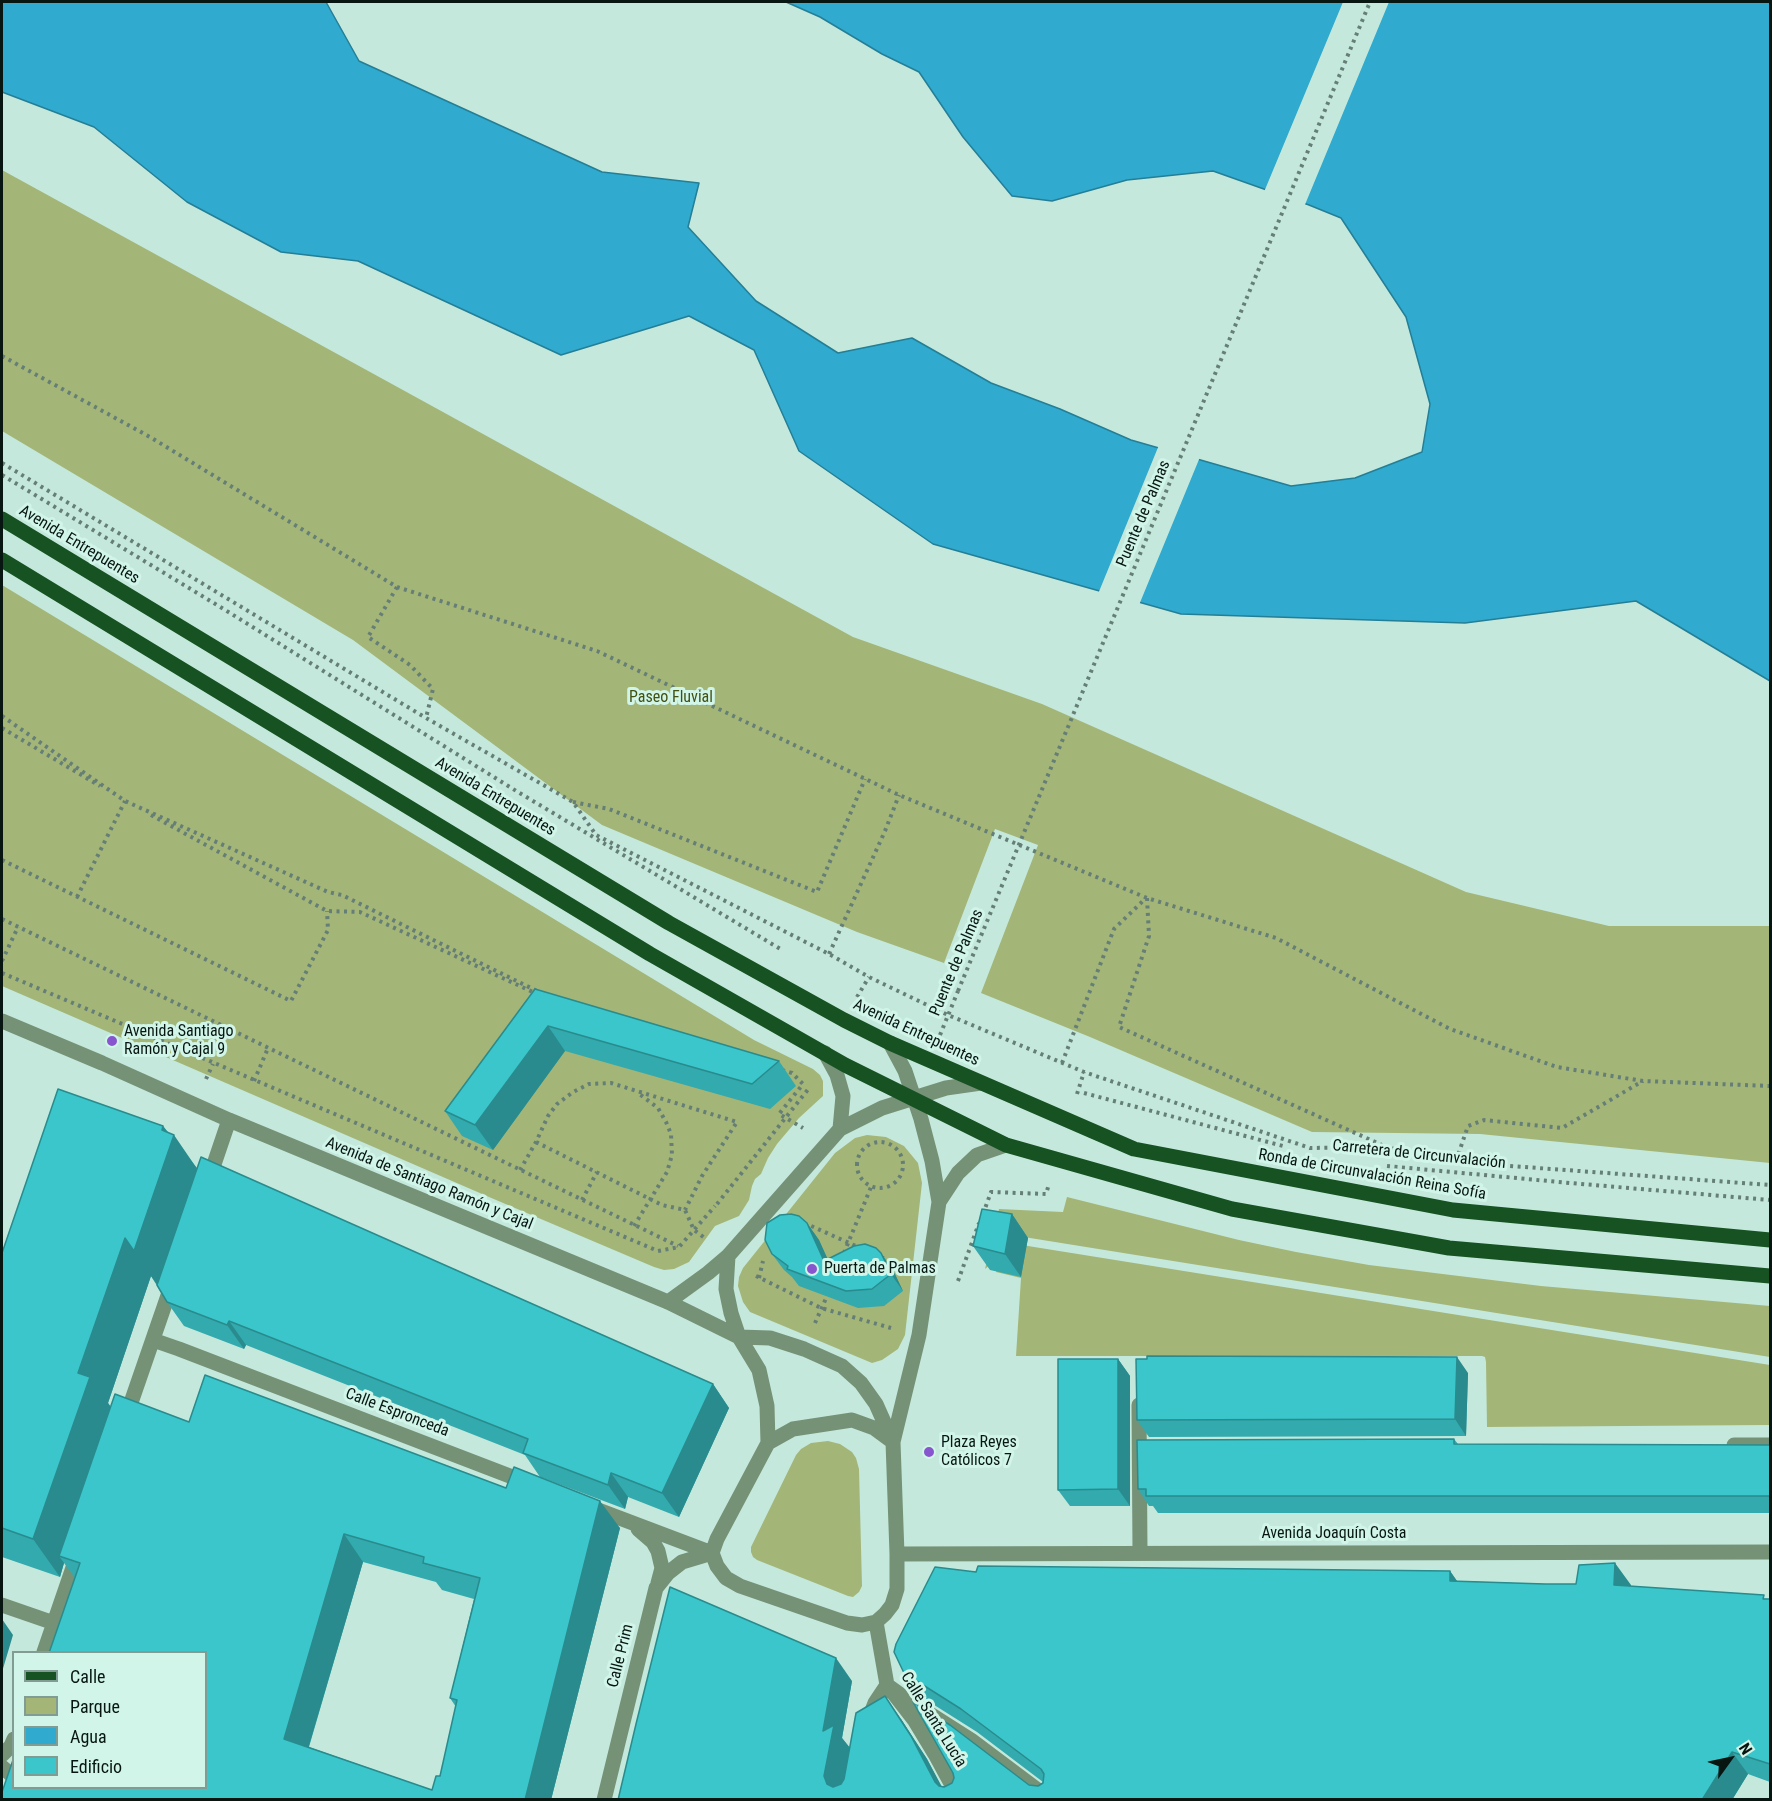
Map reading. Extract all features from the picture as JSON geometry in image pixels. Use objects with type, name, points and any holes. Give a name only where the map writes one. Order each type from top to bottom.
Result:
[{"type":"main road","name":"Avenida Entrepuentes","points":[[2,519],[669,923],[844,1020],[981,1083]]},
{"type":"main road","points":[[2,560],[650,954],[825,1053],[1006,1145],[1232,1209],[1438,1246],[1770,1276]]},
{"type":"main road","name":"Ronda de Circunvalación Reina Sofía","points":[[981,1083],[1134,1149],[1453,1210],[1770,1240]]},
{"type":"street","name":"Avenida de Santiago Ramón y Cajal","points":[[2,1021],[229,1120],[668,1302],[739,1337]]},
{"type":"street","points":[[728,1256],[726,1289],[731,1313],[739,1337],[759,1370],[767,1406],[768,1443],[717,1539],[712,1553],[717,1566],[726,1578],[740,1586],[847,1623],[862,1625],[876,1622],[892,1605],[897,1589],[893,1442],[919,1335],[939,1202],[932,1161],[914,1098],[905,1071],[890,1043]]},
{"type":"street","points":[[825,1053],[837,1075],[843,1096],[840,1128]]},
{"type":"street","points":[[668,1302],[728,1256],[840,1128],[882,1108],[946,1088],[981,1083]]},
{"type":"street","points":[[204,1193],[229,1120]]},
{"type":"street","points":[[939,1202],[958,1173],[977,1155],[1006,1145]]},
{"type":"street","points":[[121,1431],[176,1272]]},
{"type":"street","points":[[739,1337],[770,1338],[804,1348],[842,1366],[861,1383],[871,1397],[893,1442]]},
{"type":"street","name":"Calle Espronceda","points":[[153,1340],[541,1488]]},
{"type":"street","points":[[1139,1390],[1146,1446],[1140,1552]]},
{"type":"street","points":[[768,1443],[793,1429],[852,1420],[874,1428],[893,1442]]},
{"type":"street","points":[[1723,1445],[1770,1445]]},
{"type":"street","points":[[585,1505],[712,1553]]},
{"type":"street","points":[[628,1522],[645,1534],[658,1551],[662,1568],[656,1588]]},
{"type":"street","points":[[45,1651],[81,1544]]},
{"type":"street","name":"Avenida Joaquín Costa","points":[[897,1554],[1770,1552]]},
{"type":"street","name":"Calle Prim","points":[[604,1800],[656,1588],[668,1573],[682,1562],[712,1553]]},
{"type":"street","points":[[2,1605],[54,1623]]},
{"type":"street","name":"Calle Santa Lucía","points":[[876,1622],[887,1684],[915,1721],[960,1800]]},
{"type":"street","points":[[862,1735],[875,1704],[887,1684],[972,1740],[1052,1800]]},
{"type":"street","points":[[935,1755],[939,1739],[946,1733],[959,1732]]},
{"type":"street","points":[[2,1755],[12,1744]]},
{"type":"path","name":"Puente de Palmas","points":[[932,1062],[948,1015],[1370,2]]},
{"type":"path","points":[[2,356],[150,437],[397,587],[597,651],[899,795],[1147,898],[1276,938],[1450,1029],[1557,1067],[1643,1081],[1770,1086]]},
{"type":"path","points":[[2,464],[426,718],[573,802],[609,809],[817,892],[865,779]]},
{"type":"path","points":[[2,475],[513,789],[787,953]]},
{"type":"path","points":[[397,587],[368,637],[410,665],[433,689],[426,718]]},
{"type":"path","points":[[2,716],[125,801],[328,892],[342,895],[545,996],[360,912],[327,911],[125,801],[2,728]]},
{"type":"path","points":[[828,954],[885,831],[899,795]]},
{"type":"path","points":[[77,897],[125,801]]},
{"type":"path","points":[[573,802],[596,835],[869,977],[948,1015],[1084,1072],[1310,1148],[1385,1147]]},
{"type":"path","points":[[2,860],[291,1001],[328,930],[327,911]]},
{"type":"path","points":[[1062,1063],[1114,929],[1147,898]]},
{"type":"path","points":[[1147,898],[1149,936],[1119,1027],[1385,1147],[1456,1162],[1770,1185]]},
{"type":"path","points":[[2,919],[679,1246]]},
{"type":"path","points":[[2,961],[18,927]]},
{"type":"path","points":[[2,974],[658,1251],[679,1246],[694,1230],[811,1086]]},
{"type":"path","points":[[932,1032],[942,1037]]},
{"type":"path","points":[[254,1081],[268,1048]]},
{"type":"path","points":[[781,1070],[792,1073],[803,1084],[779,1114],[828,1143]]},
{"type":"path","points":[[1456,1162],[1468,1126],[1484,1120],[1562,1128],[1643,1081]]},
{"type":"path","points":[[520,1170],[557,1104],[589,1084],[611,1083],[737,1122],[702,1176],[685,1210]]},
{"type":"path","name":"Carretera de Circunvalación","points":[[1068,1088],[1313,1154]]},
{"type":"path","points":[[634,1226],[667,1172],[672,1155],[671,1134],[666,1122],[658,1108],[636,1091]]},
{"type":"path","points":[[536,1142],[662,1205],[685,1210]]},
{"type":"path","points":[[885,1142],[897,1149],[903,1164],[902,1171],[894,1184],[879,1188],[871,1187],[859,1176],[856,1169],[857,1161],[863,1148],[870,1143],[885,1142]]},
{"type":"path","name":"Carretera de Circunvalación","points":[[1381,1165],[1770,1200]]},
{"type":"path","points":[[582,1200],[597,1172]]},
{"type":"path","points":[[842,1260],[871,1187]]},
{"type":"path","points":[[956,1285],[991,1192],[1046,1194]]},
{"type":"path","points":[[685,1210],[694,1230]]},
{"type":"path","points":[[799,1224],[809,1225],[859,1247]]},
{"type":"path","points":[[879,1256],[895,1266],[904,1282]]},
{"type":"path","points":[[764,1258],[759,1278],[822,1308],[892,1328],[896,1320]]},
{"type":"green space","name":"Paseo Fluvial","points":[[2,170],[853,637],[1042,704],[1466,892],[1609,926],[1770,926],[1770,1163],[1480,1134],[1312,1132],[981,993],[1038,845],[995,829],[944,963],[857,932],[602,825],[353,640],[2,431]]},
{"type":"green space","points":[[2,585],[754,1040],[813,1069],[823,1081],[823,1096],[799,1118],[777,1144],[761,1174],[755,1179],[749,1200],[739,1216],[715,1226],[689,1262],[674,1269],[664,1270],[654,1267],[2,986]]},
{"type":"green space","points":[[867,1135],[886,1137],[904,1146],[918,1163],[922,1183],[905,1335],[898,1349],[882,1360],[872,1363],[750,1312],[743,1302],[738,1286],[743,1268],[835,1153],[855,1138]]},
{"type":"green space","points":[[1067,1197],[1239,1240],[1369,1265],[1541,1286],[1770,1306],[1770,1357],[999,1233],[992,1263],[985,1269],[999,1209],[1063,1212]]},
{"type":"green space","points":[[1003,1242],[1770,1365],[1770,1425],[1487,1427],[1486,1362],[1485,1357],[1482,1356],[1016,1356],[1021,1278],[996,1272]]},
{"type":"green space","points":[[828,1441],[840,1444],[852,1452],[859,1469],[862,1586],[853,1597],[757,1560],[751,1552],[751,1547],[796,1455],[811,1443]]},
{"type":"water","points":[[2,2],[326,2],[359,61],[602,172],[699,183],[688,227],[756,301],[838,353],[912,338],[991,383],[1060,409],[1131,440],[1291,486],[1355,478],[1422,452],[1430,404],[1406,317],[1341,218],[1213,171],[1127,180],[1052,201],[1012,196],[963,137],[919,72],[882,54],[820,17],[786,2],[1770,2],[1770,681],[1636,601],[1465,623],[1181,614],[933,544],[799,451],[754,350],[689,316],[561,355],[358,261],[281,252],[187,202],[94,127],[2,92]]},
{"type":"pier","points":[[1343,2],[1389,2],[1304,207],[1264,192]]},
{"type":"pier","points":[[1159,445],[1200,457],[1139,605],[1098,594]]},
{"type":"building","points":[[535,989],[779,1061],[752,1084],[548,1026],[475,1125],[445,1111]]},
{"type":"building","points":[[58,1089],[163,1126],[162,1130],[174,1135],[134,1251],[125,1238],[78,1373],[90,1377],[33,1539],[2,1528],[2,1253]]},
{"type":"building","points":[[201,1157],[713,1384],[662,1493],[611,1473],[608,1485],[523,1453],[528,1439],[229,1321],[227,1325],[167,1302],[157,1285]]},
{"type":"building","points":[[982,1209],[1012,1214],[1005,1254],[973,1246]]},
{"type":"building","name":"Puerta de Palmas","points":[[780,1215],[799,1216],[807,1223],[824,1261],[854,1246],[865,1244],[876,1248],[881,1253],[891,1274],[872,1289],[846,1291],[787,1269],[788,1266],[772,1254],[765,1240],[767,1223]]},
{"type":"building","points":[[1147,1356],[1457,1357],[1455,1419],[1137,1420],[1136,1359],[1147,1359]]},
{"type":"building","points":[[1058,1359],[1118,1359],[1118,1489],[1058,1490]]},
{"type":"building","points":[[205,1375],[506,1488],[514,1467],[600,1501],[525,1800],[2,1800],[2,1792],[12,1763],[12,1789],[207,1789],[207,1651],[50,1651],[80,1563],[59,1556],[115,1394],[189,1422]],"holes":[[[344,1534],[424,1557],[423,1563],[480,1578],[450,1698],[457,1700],[440,1776],[436,1776],[432,1790],[284,1739]]]},
{"type":"building","points":[[1454,1439],[1454,1444],[1770,1445],[1770,1496],[1146,1496],[1146,1489],[1138,1489],[1137,1440]]},
{"type":"building","points":[[1615,1563],[1614,1585],[1764,1595],[1763,1599],[1770,1599],[1770,1764],[1732,1752],[1702,1800],[618,1800],[670,1587],[836,1658],[823,1731],[834,1725],[824,1776],[827,1784],[833,1787],[841,1784],[844,1779],[856,1713],[885,1696],[939,1786],[944,1787],[952,1783],[953,1773],[913,1702],[950,1725],[1029,1785],[1038,1786],[1043,1783],[1044,1774],[1041,1769],[961,1709],[904,1673],[894,1652],[935,1567],[976,1572],[978,1566],[1450,1571],[1450,1581],[1576,1584],[1579,1565]]},
{"type":"place","name":"Avenida Santiago Ramón y Cajal 9","points":[[112,1041]]},
{"type":"place","name":"Puerta de Palmas","points":[[812,1269]]},
{"type":"place","name":"Plaza Reyes Católicos 7","points":[[929,1452]]}]
